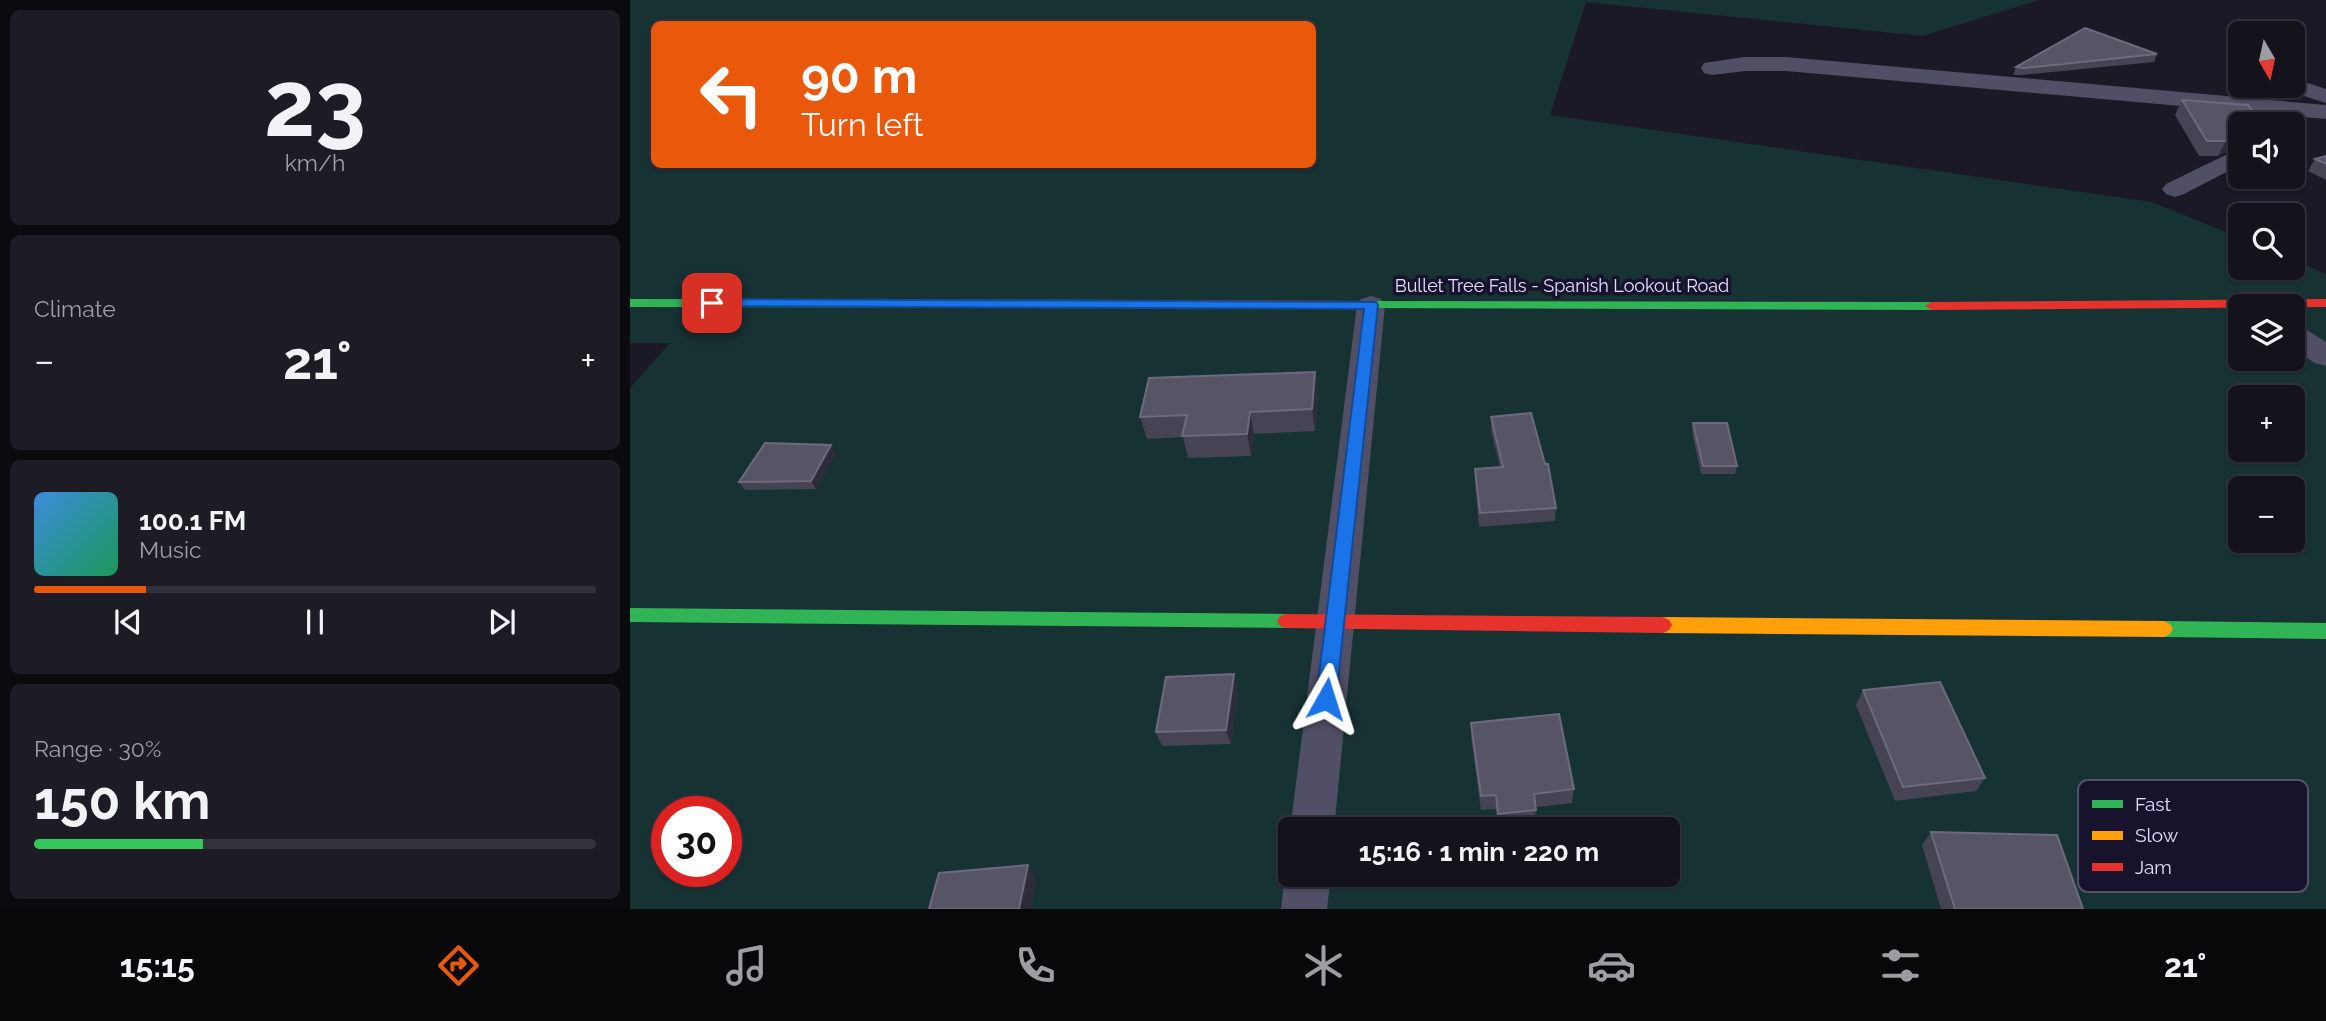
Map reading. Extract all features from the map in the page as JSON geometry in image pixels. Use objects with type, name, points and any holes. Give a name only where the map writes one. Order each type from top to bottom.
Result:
[{"type":"main road","name":"Bullet Tree Falls - Spanish Lookout Road","points":[[630,303],[2228,304]]},
{"type":"main road","name":"Bullet Tree Falls - Spanish Lookout Road","points":[[2305,303],[2326,303]]},
{"type":"main road","points":[[630,615],[2326,631]]},
{"type":"street","points":[[1712,68],[1745,64],[1786,64],[2325,107]]},
{"type":"street","points":[[2305,94],[2325,107]]},
{"type":"street","points":[[2305,120],[2325,107]]},
{"type":"street","points":[[2175,189],[2228,161]]},
{"type":"street","points":[[1313,817],[1371,305]]},
{"type":"street","points":[[2305,342],[2326,356]]},
{"type":"street","points":[[1304,909],[1307,887]]},
{"type":"green space","points":[[630,0],[2039,0],[1923,36],[1586,2],[1550,115],[2152,202],[2228,233],[2228,280],[2305,280],[2305,265],[2326,274],[2326,909],[630,909],[630,388],[670,343],[630,343]]},
{"type":"building","points":[[2085,28],[2157,54],[2016,67]]},
{"type":"building","points":[[2182,100],[2248,105],[2253,112],[2228,112],[2228,140],[2207,141]]},
{"type":"building","points":[[2326,156],[2326,164],[2315,159]]},
{"type":"building","points":[[1315,372],[1312,409],[1250,412],[1247,434],[1182,436],[1187,415],[1140,417],[1149,378]]},
{"type":"building","points":[[1531,413],[1545,464],[1548,464],[1556,508],[1480,513],[1475,469],[1503,467],[1491,417]]},
{"type":"building","points":[[1693,423],[1727,423],[1737,466],[1703,466]]},
{"type":"building","points":[[765,443],[831,445],[811,481],[739,482]]},
{"type":"building","points":[[1234,674],[1226,730],[1156,732],[1166,677]]},
{"type":"building","points":[[1940,682],[1985,778],[1903,787],[1863,690]]},
{"type":"building","points":[[1559,714],[1574,789],[1534,794],[1536,810],[1498,814],[1496,795],[1481,796],[1471,723]]},
{"type":"building","points":[[1931,832],[2057,835],[2083,909],[1955,909]]},
{"type":"building","points":[[1028,865],[1019,909],[929,909],[939,873]]},
{"type":"traffic: fast","points":[[630,303],[1145,304]]},
{"type":"traffic: fast","points":[[1362,305],[1932,306]]},
{"type":"traffic: fast","points":[[630,615],[1286,621]]},
{"type":"traffic: fast","points":[[2164,629],[2326,631]]},
{"type":"traffic: slow","points":[[1663,625],[2164,629]]},
{"type":"traffic: jam","points":[[1932,306],[2326,303]]},
{"type":"traffic: jam","points":[[1145,304],[1362,305]]},
{"type":"traffic: jam","points":[[1286,621],[1663,625]]},
{"type":"route","points":[[712,303],[1371,305],[1326,699]]}]
